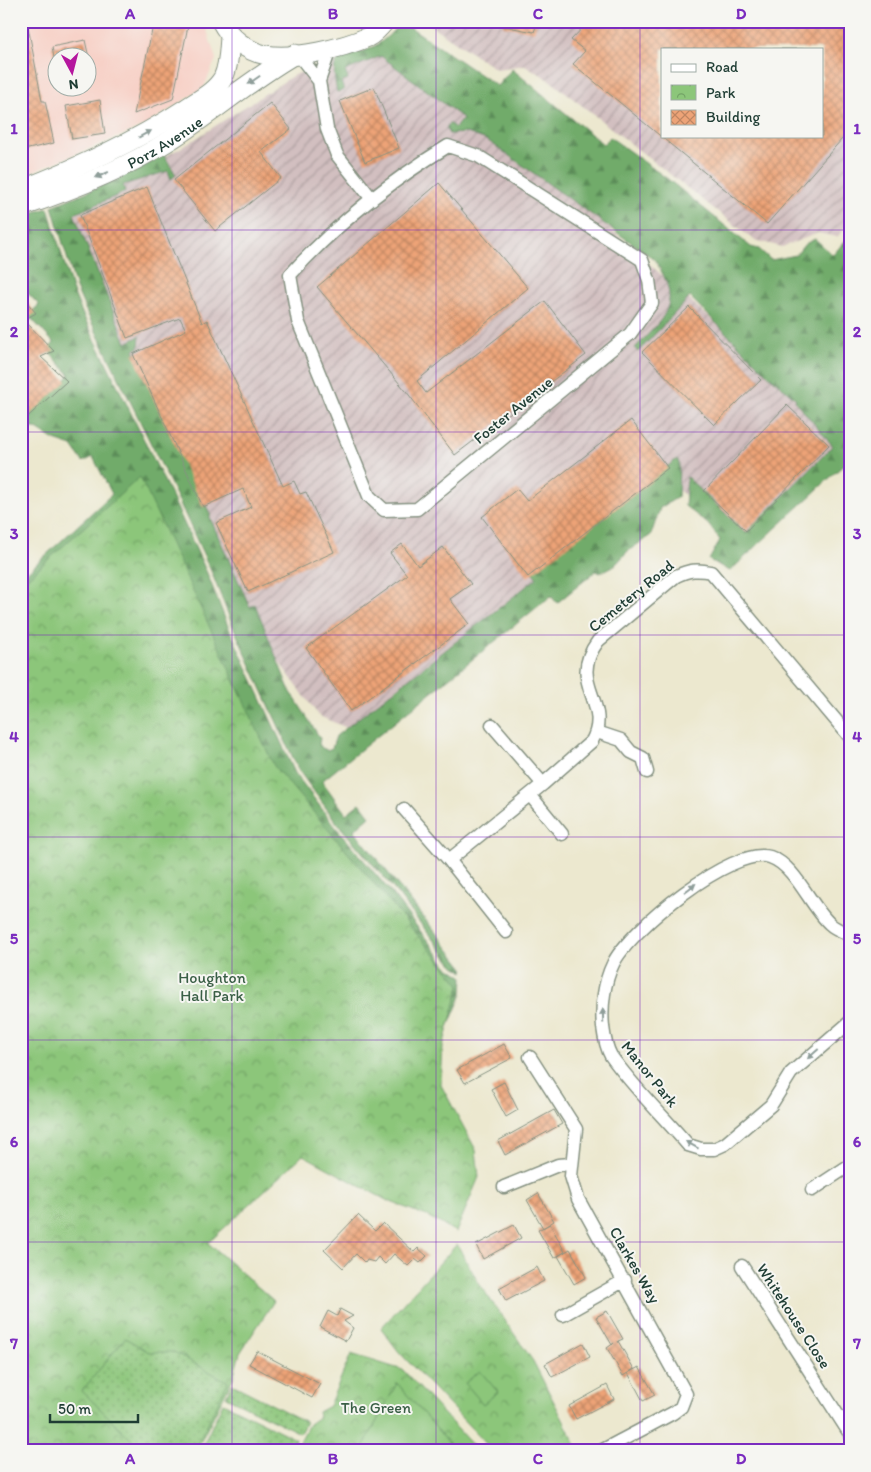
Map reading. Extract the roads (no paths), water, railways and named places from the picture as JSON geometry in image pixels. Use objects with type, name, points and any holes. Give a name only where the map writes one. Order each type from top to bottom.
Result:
[{"type":"main road","points":[[226,29],[248,48],[266,55],[297,54],[330,49],[370,36],[385,21]]},
{"type":"main road","name":"Porz Avenue","points":[[21,190],[87,164],[150,132],[211,92],[226,71],[226,29]]},
{"type":"main road","name":"Porz Avenue","points":[[21,207],[59,194],[116,169],[169,141],[274,66],[297,54]]},
{"type":"street","points":[[330,49],[319,81],[327,129],[337,155],[372,199]]},
{"type":"street","points":[[297,54],[319,81]]},
{"type":"street","name":"Foster Avenue","points":[[448,146],[478,156],[642,260],[650,280],[652,303],[630,334],[417,508],[384,510],[369,496],[298,321],[290,275],[307,256],[372,199],[448,146]]},
{"type":"street","name":"Cemetery Road","points":[[597,732],[596,704],[585,674],[586,659],[598,641],[676,576],[696,569],[711,572],[847,730]]},
{"type":"street","points":[[492,725],[543,784]]},
{"type":"street","points":[[449,860],[585,749],[597,732],[621,740],[631,752],[642,758],[647,772]]},
{"type":"street","points":[[530,795],[562,834]]},
{"type":"street","points":[[404,808],[449,860],[506,932]]},
{"type":"street","name":"Manor Park","points":[[850,935],[830,925],[782,863],[768,857],[754,857],[715,872],[690,887],[625,944],[612,965],[602,1007],[603,1028],[610,1054],[688,1145],[701,1149],[714,1149],[725,1144],[771,1105],[791,1073],[850,1022]]},
{"type":"street","name":"Clarkes Way","points":[[530,1057],[576,1129],[571,1176],[578,1199],[625,1280],[686,1394],[681,1407],[673,1413],[601,1451]]},
{"type":"street","points":[[504,1187],[558,1165],[572,1164]]},
{"type":"street","points":[[812,1190],[850,1165]]},
{"type":"street","name":"Whitehouse Close","points":[[742,1266],[850,1434]]},
{"type":"street","points":[[563,1315],[625,1280]]},
{"type":"park label","name":"Houghton Hall Park","points":[[212,986]]},
{"type":"park label","name":"The Green","points":[[376,1407]]}]
